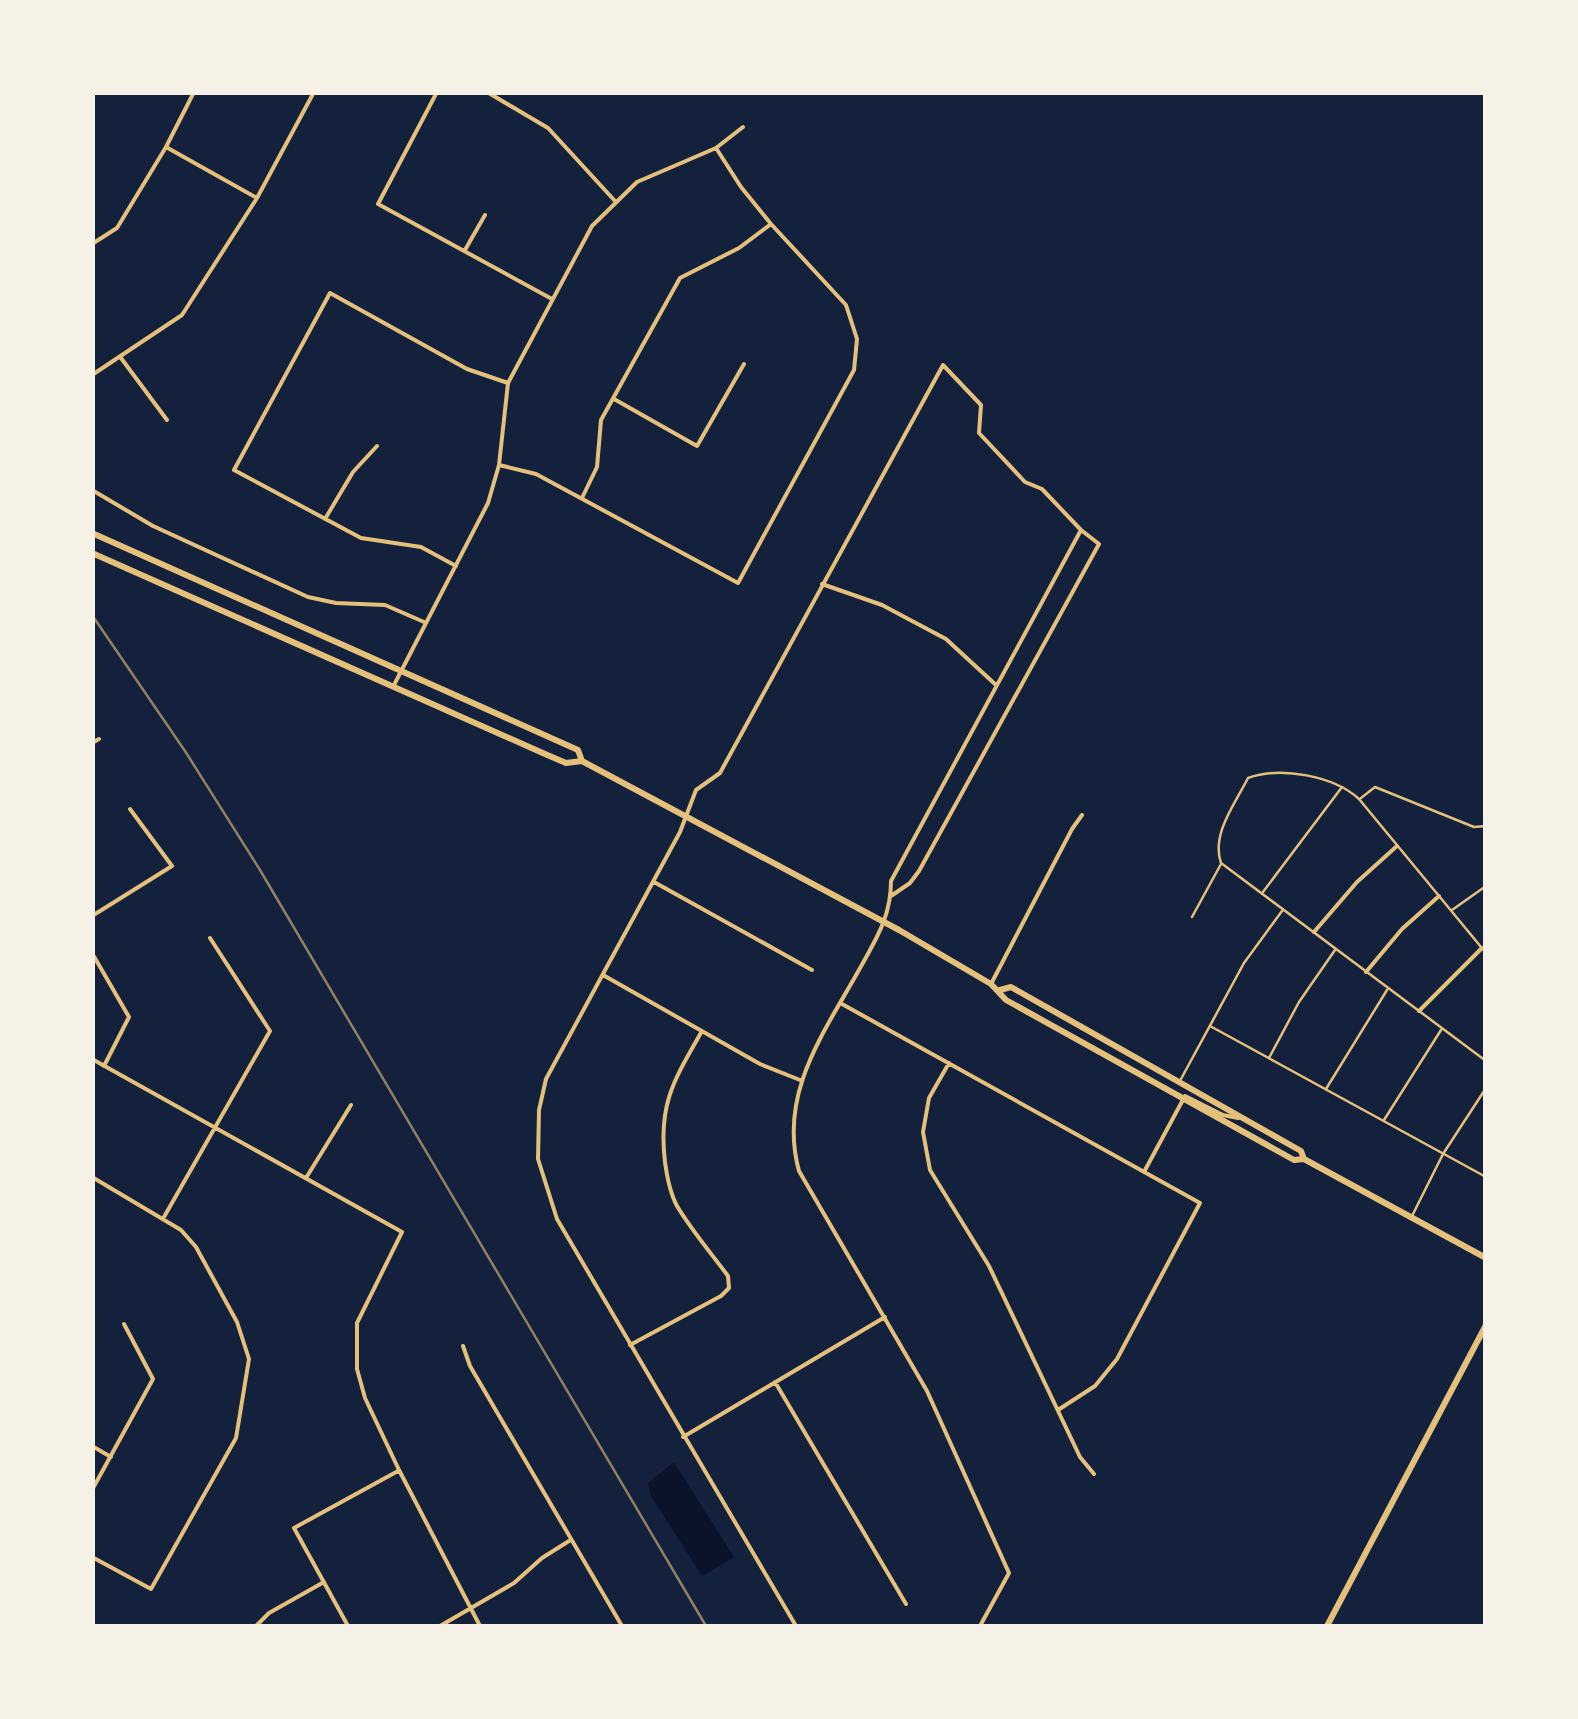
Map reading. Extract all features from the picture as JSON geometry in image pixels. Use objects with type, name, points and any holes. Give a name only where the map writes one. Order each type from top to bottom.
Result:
[{"type":"main road","points":[[92,533],[578,750],[582,761]]},
{"type":"main road","points":[[92,553],[544,754],[566,763],[582,761],[885,922],[1000,990],[1006,1000],[1182,1099],[1486,1258]]},
{"type":"main road","points":[[1000,990],[1011,987],[1301,1151],[1304,1160]]},
{"type":"main road","points":[[1327,1626],[1486,1325]]},
{"type":"street","points":[[92,244],[117,228],[166,148],[194,92]]},
{"type":"street","points":[[92,375],[182,315],[257,198],[314,92]]},
{"type":"street","points":[[438,92],[378,204],[552,300]]},
{"type":"street","points":[[487,92],[548,128],[615,201]]},
{"type":"street","points":[[394,686],[488,503],[499,465],[508,383],[592,226],[636,182],[716,148],[743,127]]},
{"type":"street","points":[[166,148],[257,198]]},
{"type":"street","points":[[499,465],[536,474],[738,582],[854,370],[858,339],[846,305],[770,224],[716,148]]},
{"type":"street","points":[[464,252],[484,214]]},
{"type":"street","points":[[582,498],[597,466],[601,420],[680,278],[739,248],[770,224]]},
{"type":"street","points":[[456,566],[421,548],[361,538],[234,470],[330,293],[467,369],[508,383]]},
{"type":"street","points":[[121,358],[166,420]]},
{"type":"street","points":[[612,399],[697,446],[744,364]]},
{"type":"street","points":[[796,1626],[557,1219],[538,1159],[539,1110],[546,1078],[654,882],[696,790],[720,773],[943,365],[981,405],[979,433],[1024,482],[1042,489],[1099,544],[919,872],[891,896]]},
{"type":"street","points":[[325,519],[353,472],[378,446]]},
{"type":"street","points":[[92,490],[153,526],[308,597],[385,606],[425,622]]},
{"type":"street","points":[[980,1626],[1010,1574],[928,1391],[799,1172],[792,1130],[800,1080],[885,922],[891,881],[1081,530]]},
{"type":"street","points":[[822,584],[882,605],[946,639],[996,685]]},
{"type":"street","points":[[92,743],[99,739]]},
{"type":"street","points":[[92,916],[172,866],[130,809]]},
{"type":"street","points":[[990,984],[1082,816]]},
{"type":"street","points":[[1314,932],[1357,882],[1397,846]]},
{"type":"street","points":[[654,882],[812,970]]},
{"type":"street","points":[[1366,972],[1438,896]]},
{"type":"street","points":[[164,1217],[270,1031],[210,938]]},
{"type":"street","points":[[1419,1011],[1484,950]]},
{"type":"street","points":[[92,953],[129,1017],[104,1066]]},
{"type":"street","points":[[602,976],[760,1064],[800,1080]]},
{"type":"street","points":[[841,1003],[1200,1203],[1117,1359],[1095,1386],[1058,1410]]},
{"type":"street","points":[[630,1345],[729,1288],[728,1276],[675,1204],[663,1145],[662,1120],[670,1092],[702,1031]]},
{"type":"street","points":[[92,1060],[402,1232],[357,1322],[356,1368],[365,1398],[399,1470],[480,1626]]},
{"type":"street","points":[[949,1063],[929,1098],[923,1132],[930,1170],[989,1266],[1080,1458],[1094,1474]]},
{"type":"street","points":[[1144,1172],[1182,1099],[1188,1096],[1224,1116],[1244,1118]]},
{"type":"street","points":[[306,1178],[351,1105]]},
{"type":"street","points":[[92,1177],[164,1217],[196,1247],[237,1322],[249,1359],[240,1430],[151,1589],[92,1557]]},
{"type":"street","points":[[683,1437],[885,1317]]},
{"type":"street","points":[[92,1490],[153,1379],[124,1324]]},
{"type":"street","points":[[463,1346],[470,1366],[622,1626]]},
{"type":"street","points":[[776,1382],[906,1604]]},
{"type":"street","points":[[92,1446],[111,1457]]},
{"type":"street","points":[[348,1626],[294,1528],[399,1470]]},
{"type":"street","points":[[440,1626],[514,1583],[542,1558],[571,1540]]},
{"type":"street","points":[[256,1626],[269,1613],[324,1582]]},
{"type":"lane","points":[[1484,950],[1359,798],[1344,785],[1306,776],[1261,774],[1248,778],[1220,834],[1216,849],[1222,863],[1486,1061]]},
{"type":"lane","points":[[1262,894],[1344,785]]},
{"type":"lane","points":[[1359,798],[1375,787],[1474,827],[1486,826]]},
{"type":"lane","points":[[1192,917],[1222,863]]},
{"type":"lane","points":[[1451,911],[1486,886]]},
{"type":"lane","points":[[1179,1083],[1244,964],[1283,909]]},
{"type":"lane","points":[[1268,1058],[1299,1002],[1336,949]]},
{"type":"lane","points":[[1326,1089],[1388,988]]},
{"type":"lane","points":[[1210,1026],[1486,1177]]},
{"type":"lane","points":[[1384,1121],[1442,1028]]},
{"type":"lane","points":[[1412,1216],[1443,1154],[1486,1088]]},
{"type":"water","points":[[674,1462],[734,1557],[702,1576],[651,1496],[648,1483]]},
{"type":"railway","points":[[92,615],[260,870],[706,1626]]}]
